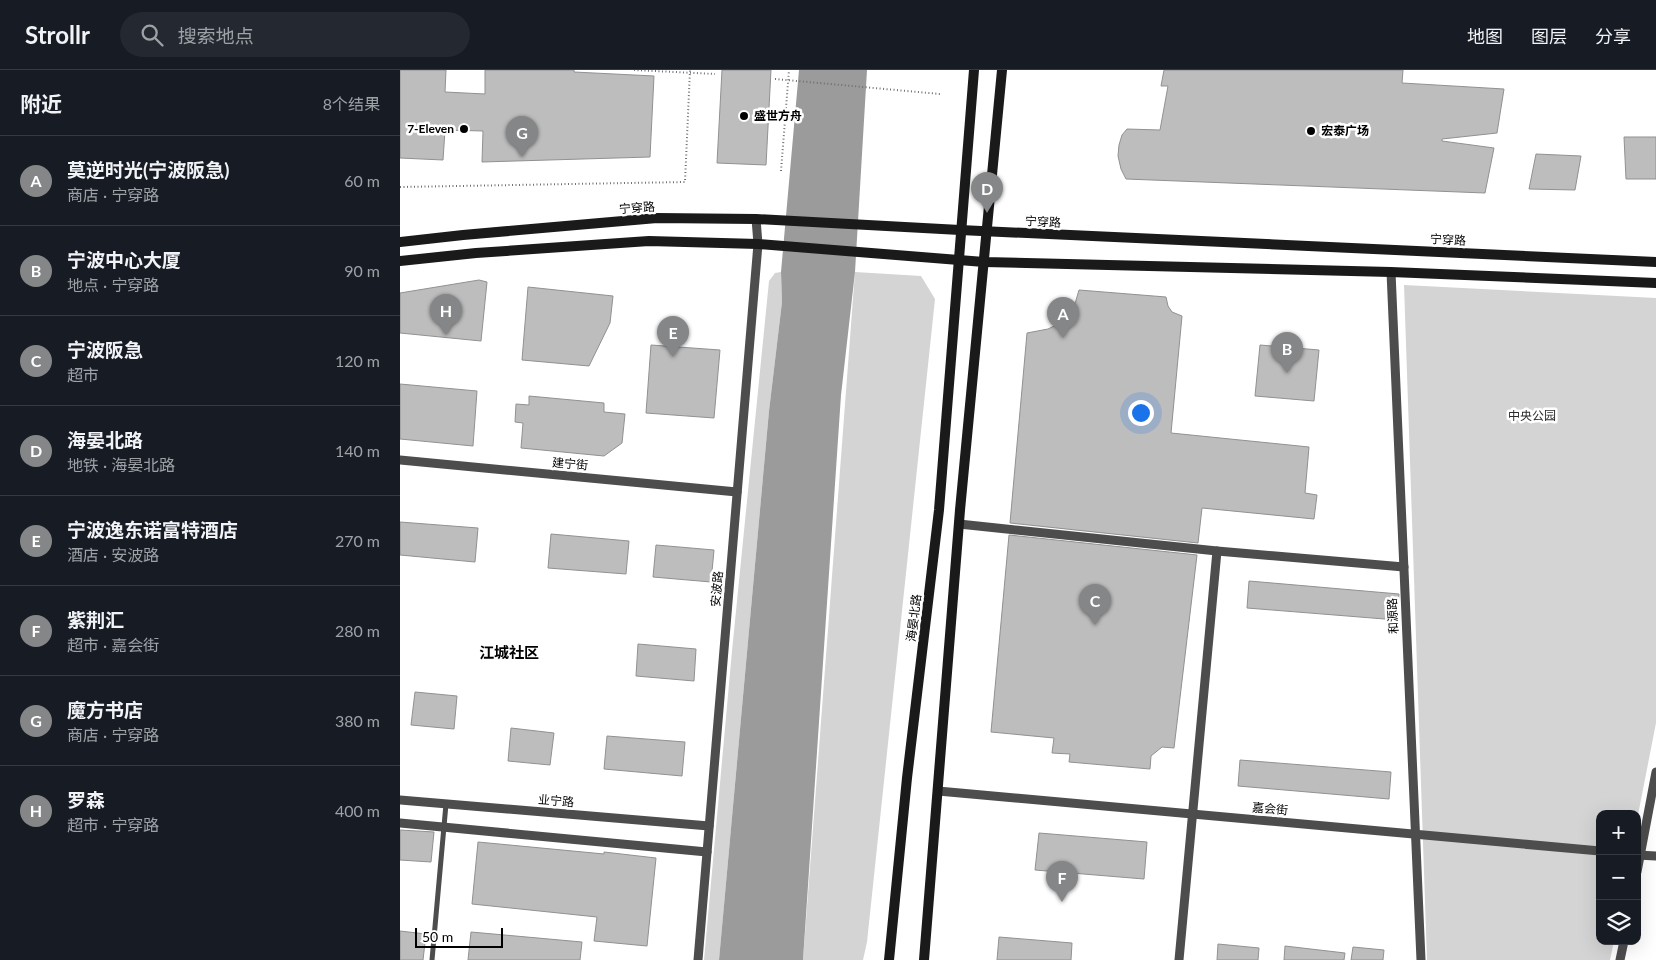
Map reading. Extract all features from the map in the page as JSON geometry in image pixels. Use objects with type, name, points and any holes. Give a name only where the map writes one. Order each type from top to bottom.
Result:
[{"type":"main road","name":"海晏北路","points":[[890,960],[907,778],[939,510],[974,70]]},
{"type":"main road","points":[[924,960],[959,524],[1002,70]]},
{"type":"main road","name":"宁穿路","points":[[400,242],[657,218],[756,219],[987,232],[1656,262]]},
{"type":"main road","points":[[400,261],[476,253],[649,241],[758,244],[984,262],[1391,272],[1656,283]]},
{"type":"street","name":"安波路","points":[[698,960],[758,244],[756,219]]},
{"type":"street","name":"和源路","points":[[1391,272],[1421,960]]},
{"type":"street","name":"建宁街","points":[[400,460],[737,492]]},
{"type":"street","points":[[959,524],[1218,551],[1404,567]]},
{"type":"street","points":[[1179,960],[1218,551]]},
{"type":"street","points":[[1641,845],[1656,772]]},
{"type":"street","name":"嘉会街","points":[[938,792],[1596,851]]},
{"type":"street","name":"业宁路","points":[[400,800],[709,826]]},
{"type":"street","points":[[432,960],[446,804]]},
{"type":"street","points":[[400,822],[707,852]]},
{"type":"street","points":[[1641,855],[1656,856]]},
{"type":"street","points":[[1620,960],[1623,945]]},
{"type":"path","points":[[634,70],[690,71],[715,74]]},
{"type":"path","points":[[781,171],[789,70]]},
{"type":"path","points":[[400,187],[684,182],[690,71]]},
{"type":"path","points":[[775,79],[940,94]]},
{"type":"green space","points":[[781,272],[782,302],[769,411],[719,960],[704,960],[732,651],[769,281],[775,273]]},
{"type":"green space","points":[[855,272],[921,276],[935,299],[867,942],[863,960],[803,960]]},
{"type":"green space","name":"中央公园","points":[[1404,285],[1656,298],[1656,723],[1639,810],[1596,810],[1596,945],[1613,945],[1610,960],[1427,960]]},
{"type":"shaded area","points":[[799,70],[867,70],[855,272],[841,395],[803,960],[719,960],[769,411],[782,302],[781,272]]},
{"type":"building","points":[[400,70],[446,70],[445,92],[485,94],[485,70],[574,70],[574,72],[654,76],[650,157],[482,162],[483,131],[445,130],[443,160],[400,158]]},
{"type":"building","name":"盛世方舟","points":[[722,70],[771,70],[766,165],[717,163]]},
{"type":"building","name":"宏泰广场","points":[[1164,70],[1403,70],[1402,83],[1504,89],[1497,133],[1442,139],[1442,141],[1494,148],[1485,193],[1126,179],[1118,156],[1122,135],[1127,129],[1160,130],[1168,86],[1161,86]]},
{"type":"building","points":[[1624,137],[1656,137],[1656,179],[1626,179]]},
{"type":"building","points":[[1536,154],[1581,156],[1575,190],[1529,189]]},
{"type":"building","points":[[479,280],[487,282],[481,341],[400,333],[400,293]]},
{"type":"building","points":[[528,287],[613,296],[610,323],[589,366],[522,360]]},
{"type":"building","points":[[1079,290],[1166,297],[1172,312],[1182,316],[1171,433],[1309,447],[1305,493],[1317,495],[1314,519],[1202,508],[1198,543],[1010,523],[1027,333],[1048,329],[1068,316],[1074,307]]},
{"type":"building","points":[[651,345],[720,350],[714,418],[646,413]]},
{"type":"building","points":[[1260,345],[1319,350],[1314,401],[1255,396]]},
{"type":"building","points":[[400,384],[477,391],[473,446],[400,439]]},
{"type":"building","points":[[529,396],[604,403],[604,412],[625,414],[622,443],[604,456],[521,448],[523,423],[515,422],[516,404],[529,405]]},
{"type":"building","points":[[400,522],[478,528],[475,562],[400,555]]},
{"type":"building","points":[[551,534],[629,541],[626,574],[548,568]]},
{"type":"building","points":[[1009,535],[1197,555],[1174,748],[1162,747],[1151,756],[1150,769],[1069,762],[1070,754],[1052,753],[1054,738],[991,732]]},
{"type":"building","points":[[656,545],[714,550],[711,582],[653,577]]},
{"type":"building","points":[[1249,581],[1399,594],[1397,620],[1247,608]]},
{"type":"building","points":[[638,644],[696,649],[694,681],[636,676]]},
{"type":"building","points":[[415,692],[457,696],[454,729],[411,725]]},
{"type":"building","points":[[511,728],[554,733],[550,765],[508,761]]},
{"type":"building","points":[[607,736],[685,742],[682,776],[604,769]]},
{"type":"building","points":[[1240,760],[1391,772],[1389,799],[1238,786]]},
{"type":"building","points":[[400,830],[434,832],[431,862],[400,860]]},
{"type":"building","points":[[1039,833],[1147,842],[1144,879],[1035,870]]},
{"type":"building","points":[[478,842],[656,858],[647,946],[594,941],[597,917],[472,904]]},
{"type":"building","points":[[400,931],[426,934],[423,960],[400,960]]},
{"type":"building","points":[[471,932],[582,942],[580,960],[468,960]]},
{"type":"building","points":[[999,937],[1072,943],[1071,960],[997,960]]},
{"type":"building","points":[[1218,944],[1259,948],[1258,960],[1217,960]]},
{"type":"building","points":[[1285,946],[1345,953],[1344,960],[1284,960]]},
{"type":"building","points":[[1353,947],[1384,950],[1383,960],[1351,960]]},
{"type":"place","name":"盛世方舟","points":[[744,116]]},
{"type":"place","name":"7-Eleven","points":[[464,129]]},
{"type":"place","name":"宏泰广场","points":[[1311,131]]},
{"type":"place","name":"魔方书店","points":[[522,157]]},
{"type":"place","name":"海晏北路","points":[[987,213]]},
{"type":"place","name":"罗森","points":[[446,335]]},
{"type":"place","name":"莫逆时光(宁波阪急)","points":[[1063,338]]},
{"type":"place","name":"宁波逸东诺富特酒店","points":[[673,357]]},
{"type":"place","name":"宁波中心大厦","points":[[1287,373]]},
{"type":"place","name":"宁波阪急","points":[[1095,625]]},
{"type":"place","name":"紫荆汇","points":[[1062,902]]},
{"type":"district","name":"江城社区","points":[[509,653]]}]
